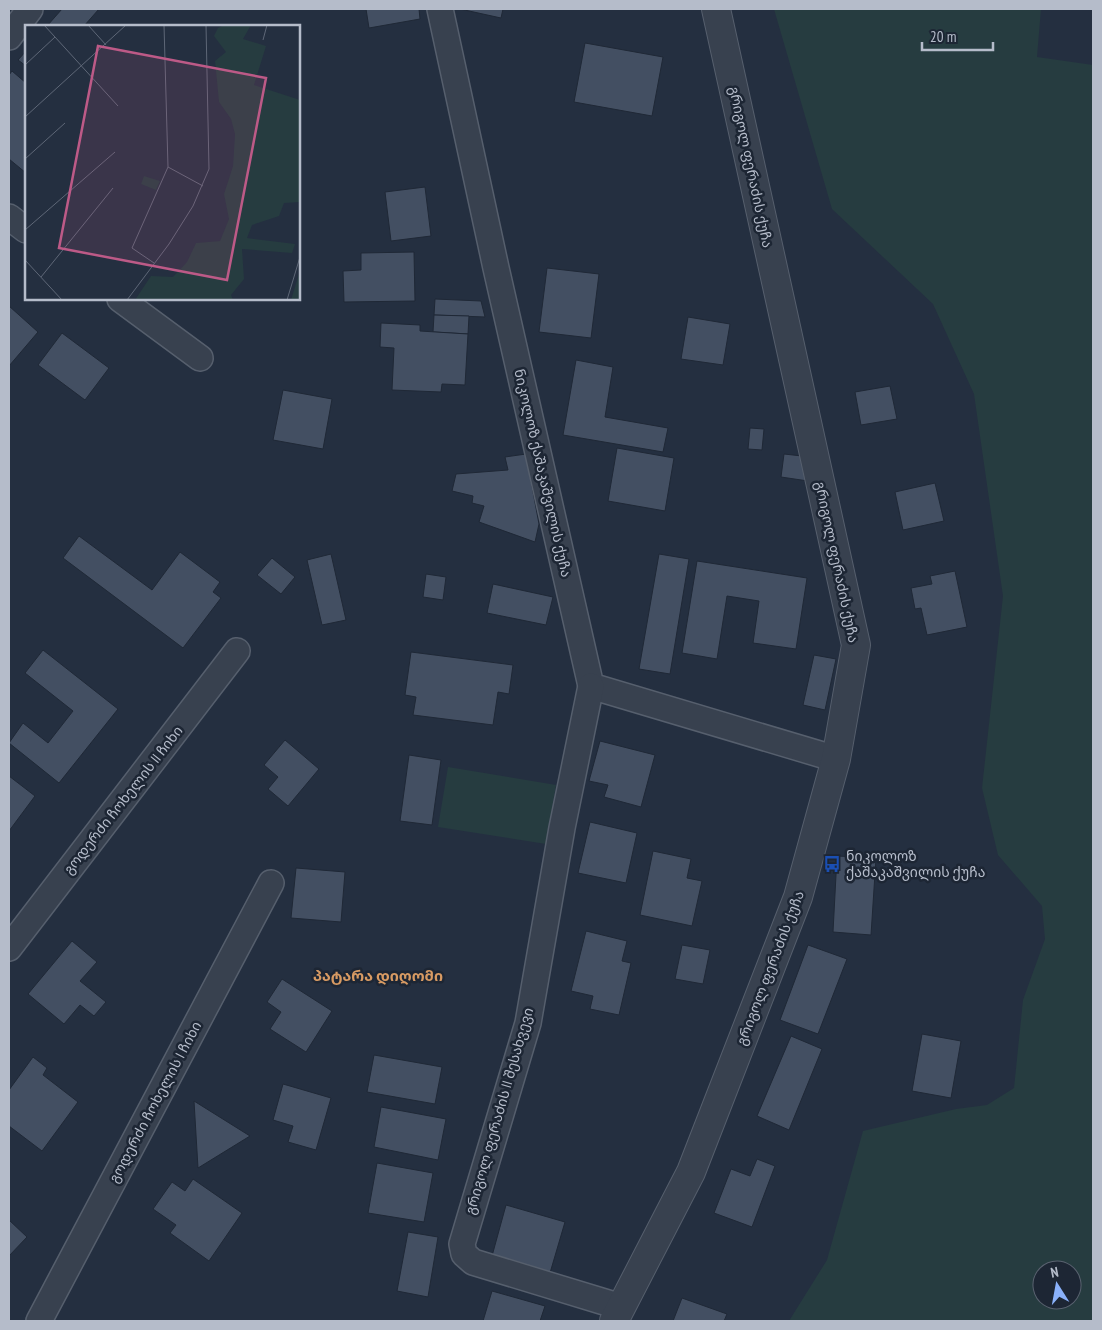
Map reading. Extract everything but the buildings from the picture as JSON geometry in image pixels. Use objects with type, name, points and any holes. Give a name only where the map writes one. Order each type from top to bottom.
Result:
[{"type":"street","points":[[9,37],[30,9]]},
{"type":"street","name":"ნიკოლოზ ქაშაკაშვილის ქუჩა","points":[[440,9],[496,268],[591,686]]},
{"type":"street","name":"გრიგოლ ფერაძის ქუჩა","points":[[618,1314],[694,1163],[798,897],[836,759],[856,645],[716,9]]},
{"type":"street","points":[[9,217],[25,229]]},
{"type":"street","points":[[121,300],[200,358]]},
{"type":"street","name":"გოდერძი ჩოხელის II ჩიხი","points":[[9,948],[238,651]]},
{"type":"street","points":[[591,686],[836,759]]},
{"type":"street","name":"გრიგოლ ფერაძის II შესახვევი","points":[[591,686],[562,828],[528,1023],[462,1244],[464,1254],[473,1262],[618,1314]]},
{"type":"street","name":"გოდერძი ჩოხელის I ჩიხი","points":[[39,1321],[271,882]]},
{"type":"green space","points":[[774,9],[1041,9],[1037,57],[1093,65],[1093,1321],[789,1321],[827,1260],[863,1131],[956,1109],[987,1105],[1014,1088],[1023,1000],[1045,939],[1042,906],[998,855],[982,788],[1003,596],[974,394],[933,304],[832,209]]},
{"type":"green space","points":[[448,767],[556,785],[546,844],[438,827]]},
{"type":"place","name":"ნიკოლოზ ქაშაკაშვილის ქუჩა","points":[[832,864]]},
{"type":"district","name":"პატარა დიღომი","points":[[378,976]]}]
